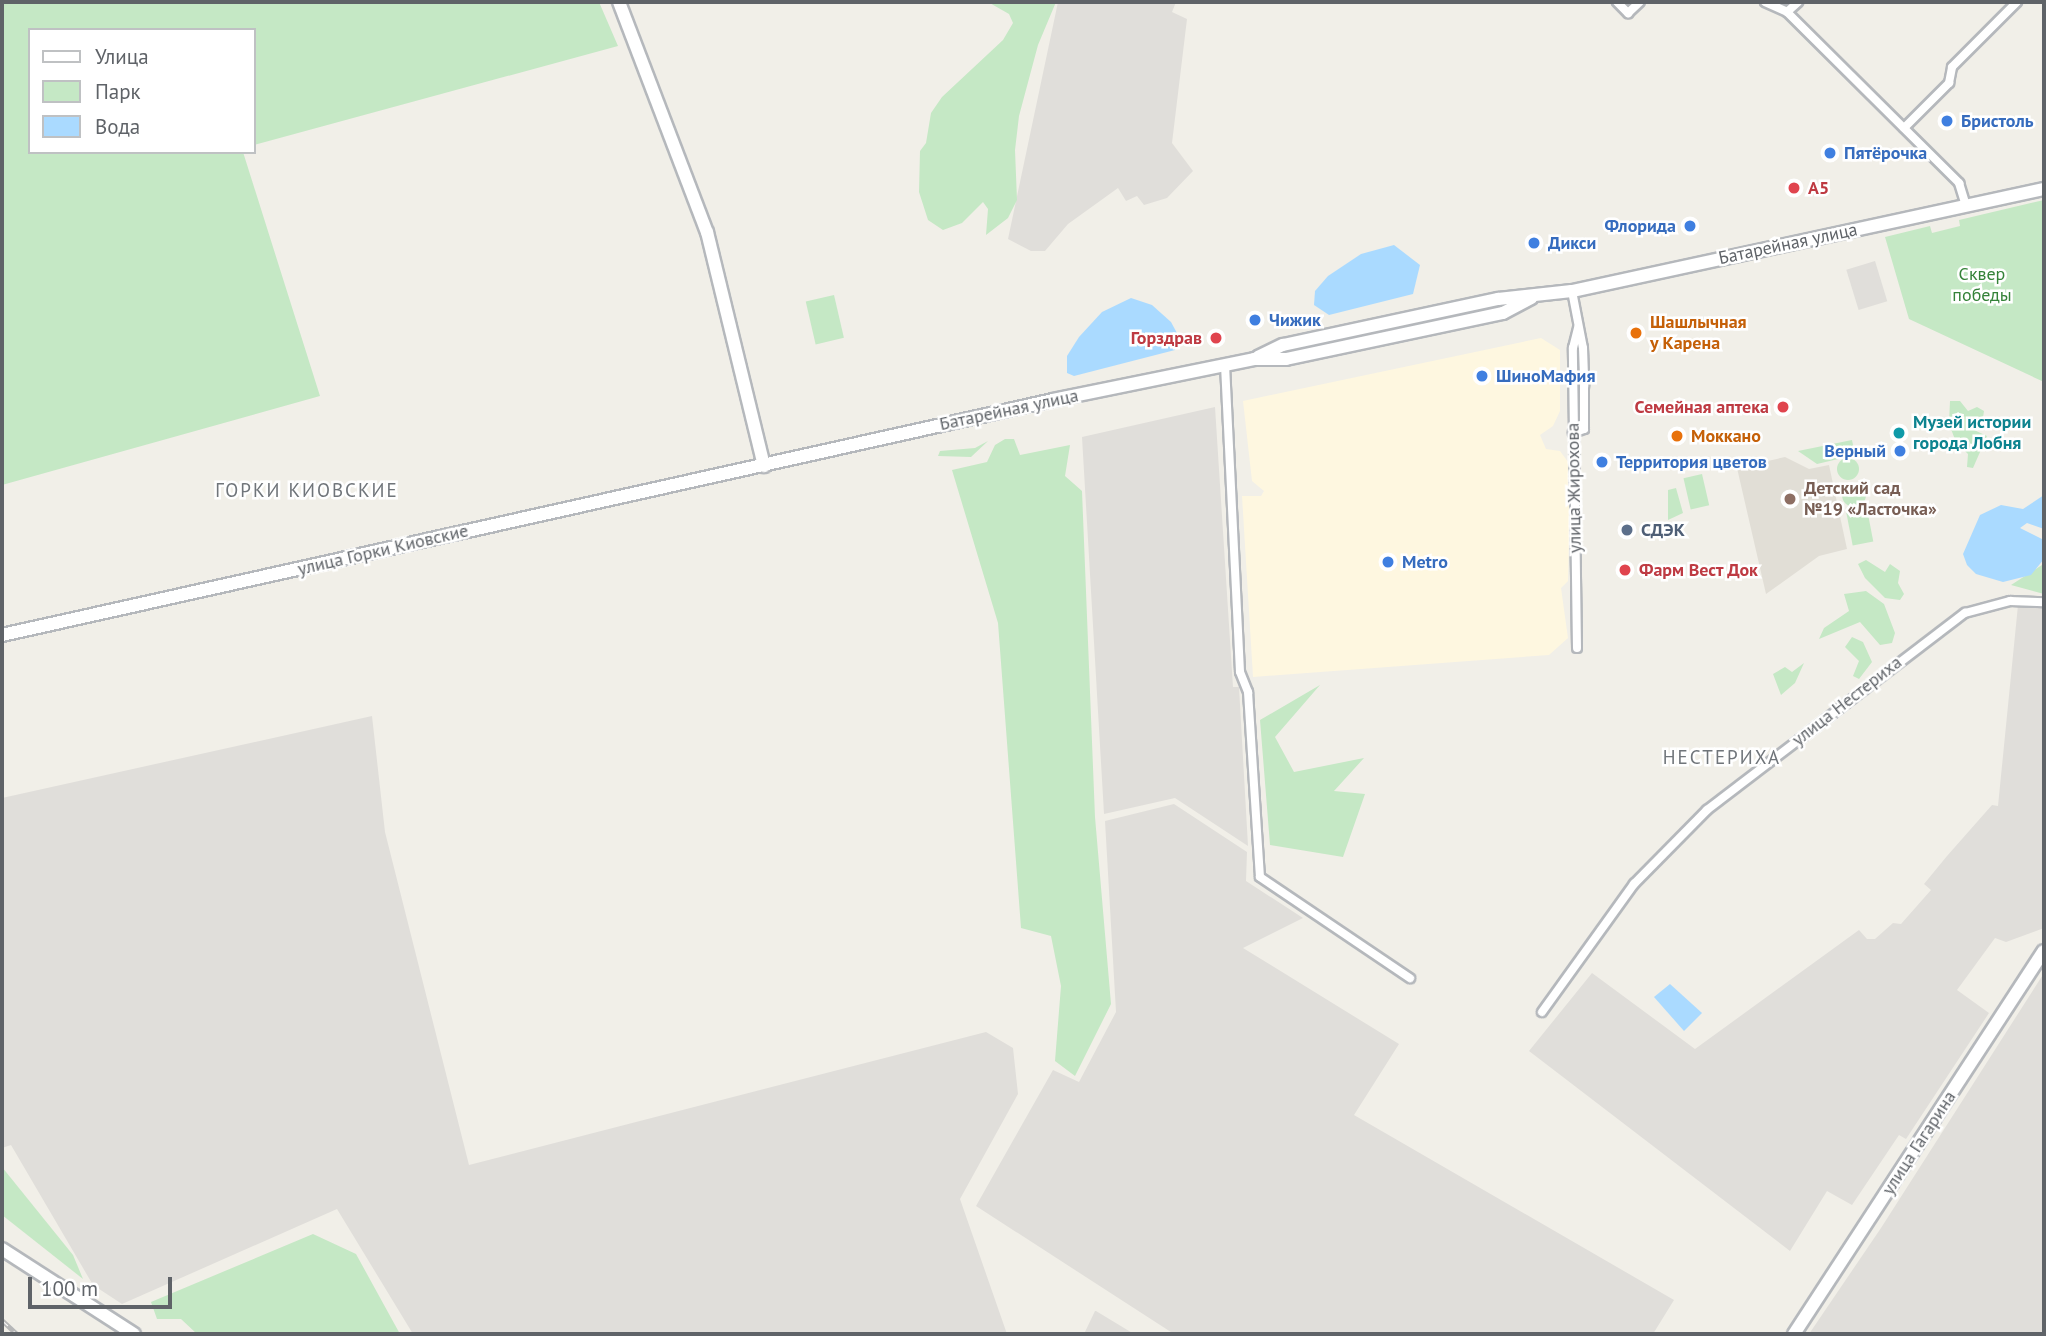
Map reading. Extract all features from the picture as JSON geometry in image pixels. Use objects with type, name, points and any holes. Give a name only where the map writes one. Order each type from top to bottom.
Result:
[{"type":"main road","points":[[619,2],[707,232],[764,466]]},
{"type":"main road","name":"Батарейная улица","points":[[764,466],[1254,359],[1283,345],[1499,299],[1531,298],[1572,290],[2044,189]]},
{"type":"main road","name":"улица Горки Киовские","points":[[2,635],[585,502],[764,466]]},
{"type":"main road","name":"улица Гагарина","points":[[1794,1334],[2044,951]]},
{"type":"main road","points":[[2,1248],[134,1334]]},
{"type":"street","points":[[1617,2],[1628,13],[1640,2]]},
{"type":"street","points":[[1765,2],[1787,12],[1959,183],[1966,206]]},
{"type":"street","points":[[1787,12],[1798,2]]},
{"type":"street","points":[[1904,128],[1949,83],[1952,67],[2017,2]]},
{"type":"street","name":"улица Жирохова","points":[[1572,290],[1583,348],[1584,429],[1573,433]]},
{"type":"street","name":"улица Жирохова","points":[[1577,648],[1573,348],[1578,328]]},
{"type":"street","points":[[1225,365],[1240,672],[1248,692],[1260,877],[1410,978]]},
{"type":"street","name":"улица Нестериха","points":[[1542,1012],[1634,884],[1707,810],[1965,613],[2010,601],[2044,603]]},
{"type":"shaded area","points":[[1058,2],[1176,2],[1172,12],[1187,19],[1172,143],[1193,171],[1167,198],[1144,205],[1137,196],[1126,201],[1118,188],[1068,224],[1045,251],[1031,251],[1008,239]]},
{"type":"shaded area","points":[[1875,261],[1887,301],[1859,310],[1846,270]]},
{"type":"shaded area","points":[[1541,338],[1560,350],[1560,411],[1553,426],[1540,435],[1546,449],[1560,451],[1571,466],[1568,581],[1561,588],[1568,638],[1549,655],[1253,677],[1242,496],[1261,496],[1264,491],[1252,481],[1243,401]]},
{"type":"shaded area","points":[[1215,407],[1233,687],[1239,687],[1248,846],[1175,798],[1104,814],[1082,437]]},
{"type":"shaded area","name":"Детский сад №19 «Ласточка»","points":[[1785,457],[1809,469],[1829,465],[1847,549],[1819,556],[1766,594],[1737,468]]},
{"type":"shaded area","points":[[2018,605],[2044,606],[2044,928],[2006,942],[1995,938],[1957,990],[1989,1013],[1906,1139],[1899,1135],[1852,1205],[1827,1191],[1790,1251],[1529,1051],[1592,973],[1695,1049],[1859,930],[1867,939],[1875,939],[1893,923],[1901,924],[1931,890],[1924,884],[1947,856],[1992,805],[1998,806]]},
{"type":"shaded area","points":[[372,716],[385,832],[469,1165],[986,1032],[1013,1048],[1018,1094],[960,1199],[1007,1334],[413,1334],[337,1209],[122,1304],[93,1285],[11,1145],[2,1148],[2,798]]},
{"type":"shaded area","points":[[1174,804],[1247,852],[1246,881],[1303,918],[1243,948],[1399,1044],[1354,1115],[1674,1300],[1653,1334],[1174,1334],[976,1206],[1053,1070],[1079,1082],[1116,1012],[1105,821]]},
{"type":"shaded area","points":[[2044,973],[2044,1334],[1809,1334],[1881,1228]]},
{"type":"shaded area","points":[[1096,1311],[1134,1334],[1084,1334]]},
{"type":"green space","points":[[2,2],[599,2],[618,46],[256,144],[256,28],[28,28],[28,154],[244,154],[320,396],[2,485]]},
{"type":"green space","points":[[988,2],[1056,2],[1038,45],[1019,116],[1015,150],[1017,200],[1008,218],[986,235],[988,209],[983,202],[962,223],[943,230],[928,220],[919,192],[920,151],[926,143],[931,113],[942,97],[1003,40],[1013,23],[1009,14]]},
{"type":"green space","name":"Сквер победы","points":[[2044,200],[2044,382],[1909,319],[1885,237],[1930,226],[1932,233],[1960,226],[1959,220]]},
{"type":"green space","points":[[834,295],[844,338],[816,344],[806,302]]},
{"type":"green space","points":[[1950,401],[1960,401],[1968,411],[1977,407],[1984,411],[1982,424],[1972,429],[1987,436],[1973,468],[1967,467],[1968,454],[1956,442],[1949,424]]},
{"type":"green space","points":[[1005,439],[1014,439],[1020,455],[1070,445],[1065,476],[1082,491],[1095,817],[1111,1004],[1075,1076],[1055,1061],[1061,986],[1051,936],[1021,928],[998,623],[952,470],[987,462],[995,445]]},
{"type":"green space","points":[[1852,440],[1855,455],[1817,464],[1798,451]]},
{"type":"green space","points":[[988,441],[971,457],[938,456],[940,451],[975,448]]},
{"type":"green space","points":[[1848,458],[1856,461],[1859,469],[1856,477],[1848,480],[1840,477],[1837,469],[1840,461]]},
{"type":"green space","points":[[1702,474],[1709,505],[1691,509],[1683,478]]},
{"type":"green space","points":[[1854,483],[1865,490],[1866,495],[1859,506],[1854,507],[1843,500],[1842,495],[1849,484]]},
{"type":"green space","points":[[1676,488],[1683,513],[1668,520],[1668,490]]},
{"type":"green space","points":[[1867,509],[1873,541],[1853,545],[1846,513]]},
{"type":"green space","points":[[2044,559],[2044,594],[2011,585],[2042,565]]},
{"type":"green space","points":[[1866,560],[1885,572],[1890,564],[1900,571],[1898,583],[1904,594],[1900,600],[1885,598],[1865,578],[1858,564]]},
{"type":"green space","points":[[1866,591],[1884,604],[1895,633],[1892,643],[1880,645],[1860,622],[1819,639],[1824,628],[1849,611],[1844,594]]},
{"type":"green space","points":[[1852,637],[1863,642],[1872,662],[1859,679],[1853,676],[1859,661],[1845,647]]},
{"type":"green space","points":[[1804,663],[1795,683],[1781,695],[1773,674],[1785,667],[1792,672]]},
{"type":"green space","points":[[1320,685],[1275,737],[1294,772],[1364,758],[1334,791],[1365,794],[1343,857],[1270,845],[1260,720]]},
{"type":"green space","points":[[2,1167],[73,1255],[83,1279],[2,1215]]},
{"type":"green space","points":[[313,1234],[356,1254],[400,1334],[197,1334],[181,1319],[157,1319],[151,1302]]},
{"type":"water","points":[[1394,245],[1420,265],[1413,294],[1329,315],[1314,305],[1315,291],[1328,276],[1361,254]]},
{"type":"water","points":[[1131,298],[1152,305],[1171,322],[1178,335],[1175,350],[1074,376],[1067,373],[1067,356],[1079,337],[1102,312]]},
{"type":"water","points":[[2044,495],[2044,529],[2027,523],[2020,528],[2044,540],[2044,559],[2031,575],[2003,582],[1976,574],[1967,565],[1963,554],[1980,515],[2001,505],[2023,509]]},
{"type":"water","points":[[1670,984],[1702,1013],[1684,1031],[1654,997]]},
{"type":"railway","points":[[2,1320],[17,1334]]},
{"type":"place","name":"Бристоль","points":[[1947,121]]},
{"type":"place","name":"Пятёрочка","points":[[1830,153]]},
{"type":"place","name":"А5","points":[[1794,188]]},
{"type":"place","name":"Флорида","points":[[1690,226]]},
{"type":"place","name":"Дикси","points":[[1534,243]]},
{"type":"place","name":"Чижик","points":[[1255,320]]},
{"type":"place","name":"Шашлычная у Карена","points":[[1636,333]]},
{"type":"place","name":"Горздрав","points":[[1216,338]]},
{"type":"place","name":"ШиноМафия","points":[[1482,376]]},
{"type":"place","name":"Семейная аптека","points":[[1783,407]]},
{"type":"place","name":"Музей истории города Лобня","points":[[1899,433]]},
{"type":"place","name":"Моккано","points":[[1677,436]]},
{"type":"place","name":"Верный","points":[[1900,451]]},
{"type":"place","name":"Территория цветов","points":[[1602,462]]},
{"type":"place","name":"Детский сад №19 «Ласточка»","points":[[1790,499]]},
{"type":"place","name":"СДЭК","points":[[1627,530]]},
{"type":"place","name":"Metro","points":[[1388,562]]},
{"type":"place","name":"Фарм Вест Док","points":[[1625,570]]},
{"type":"district","name":"ГОРКИ КИОВСКИЕ","points":[[307,491]]},
{"type":"district","name":"НЕСТЕРИХА","points":[[1722,758]]}]
